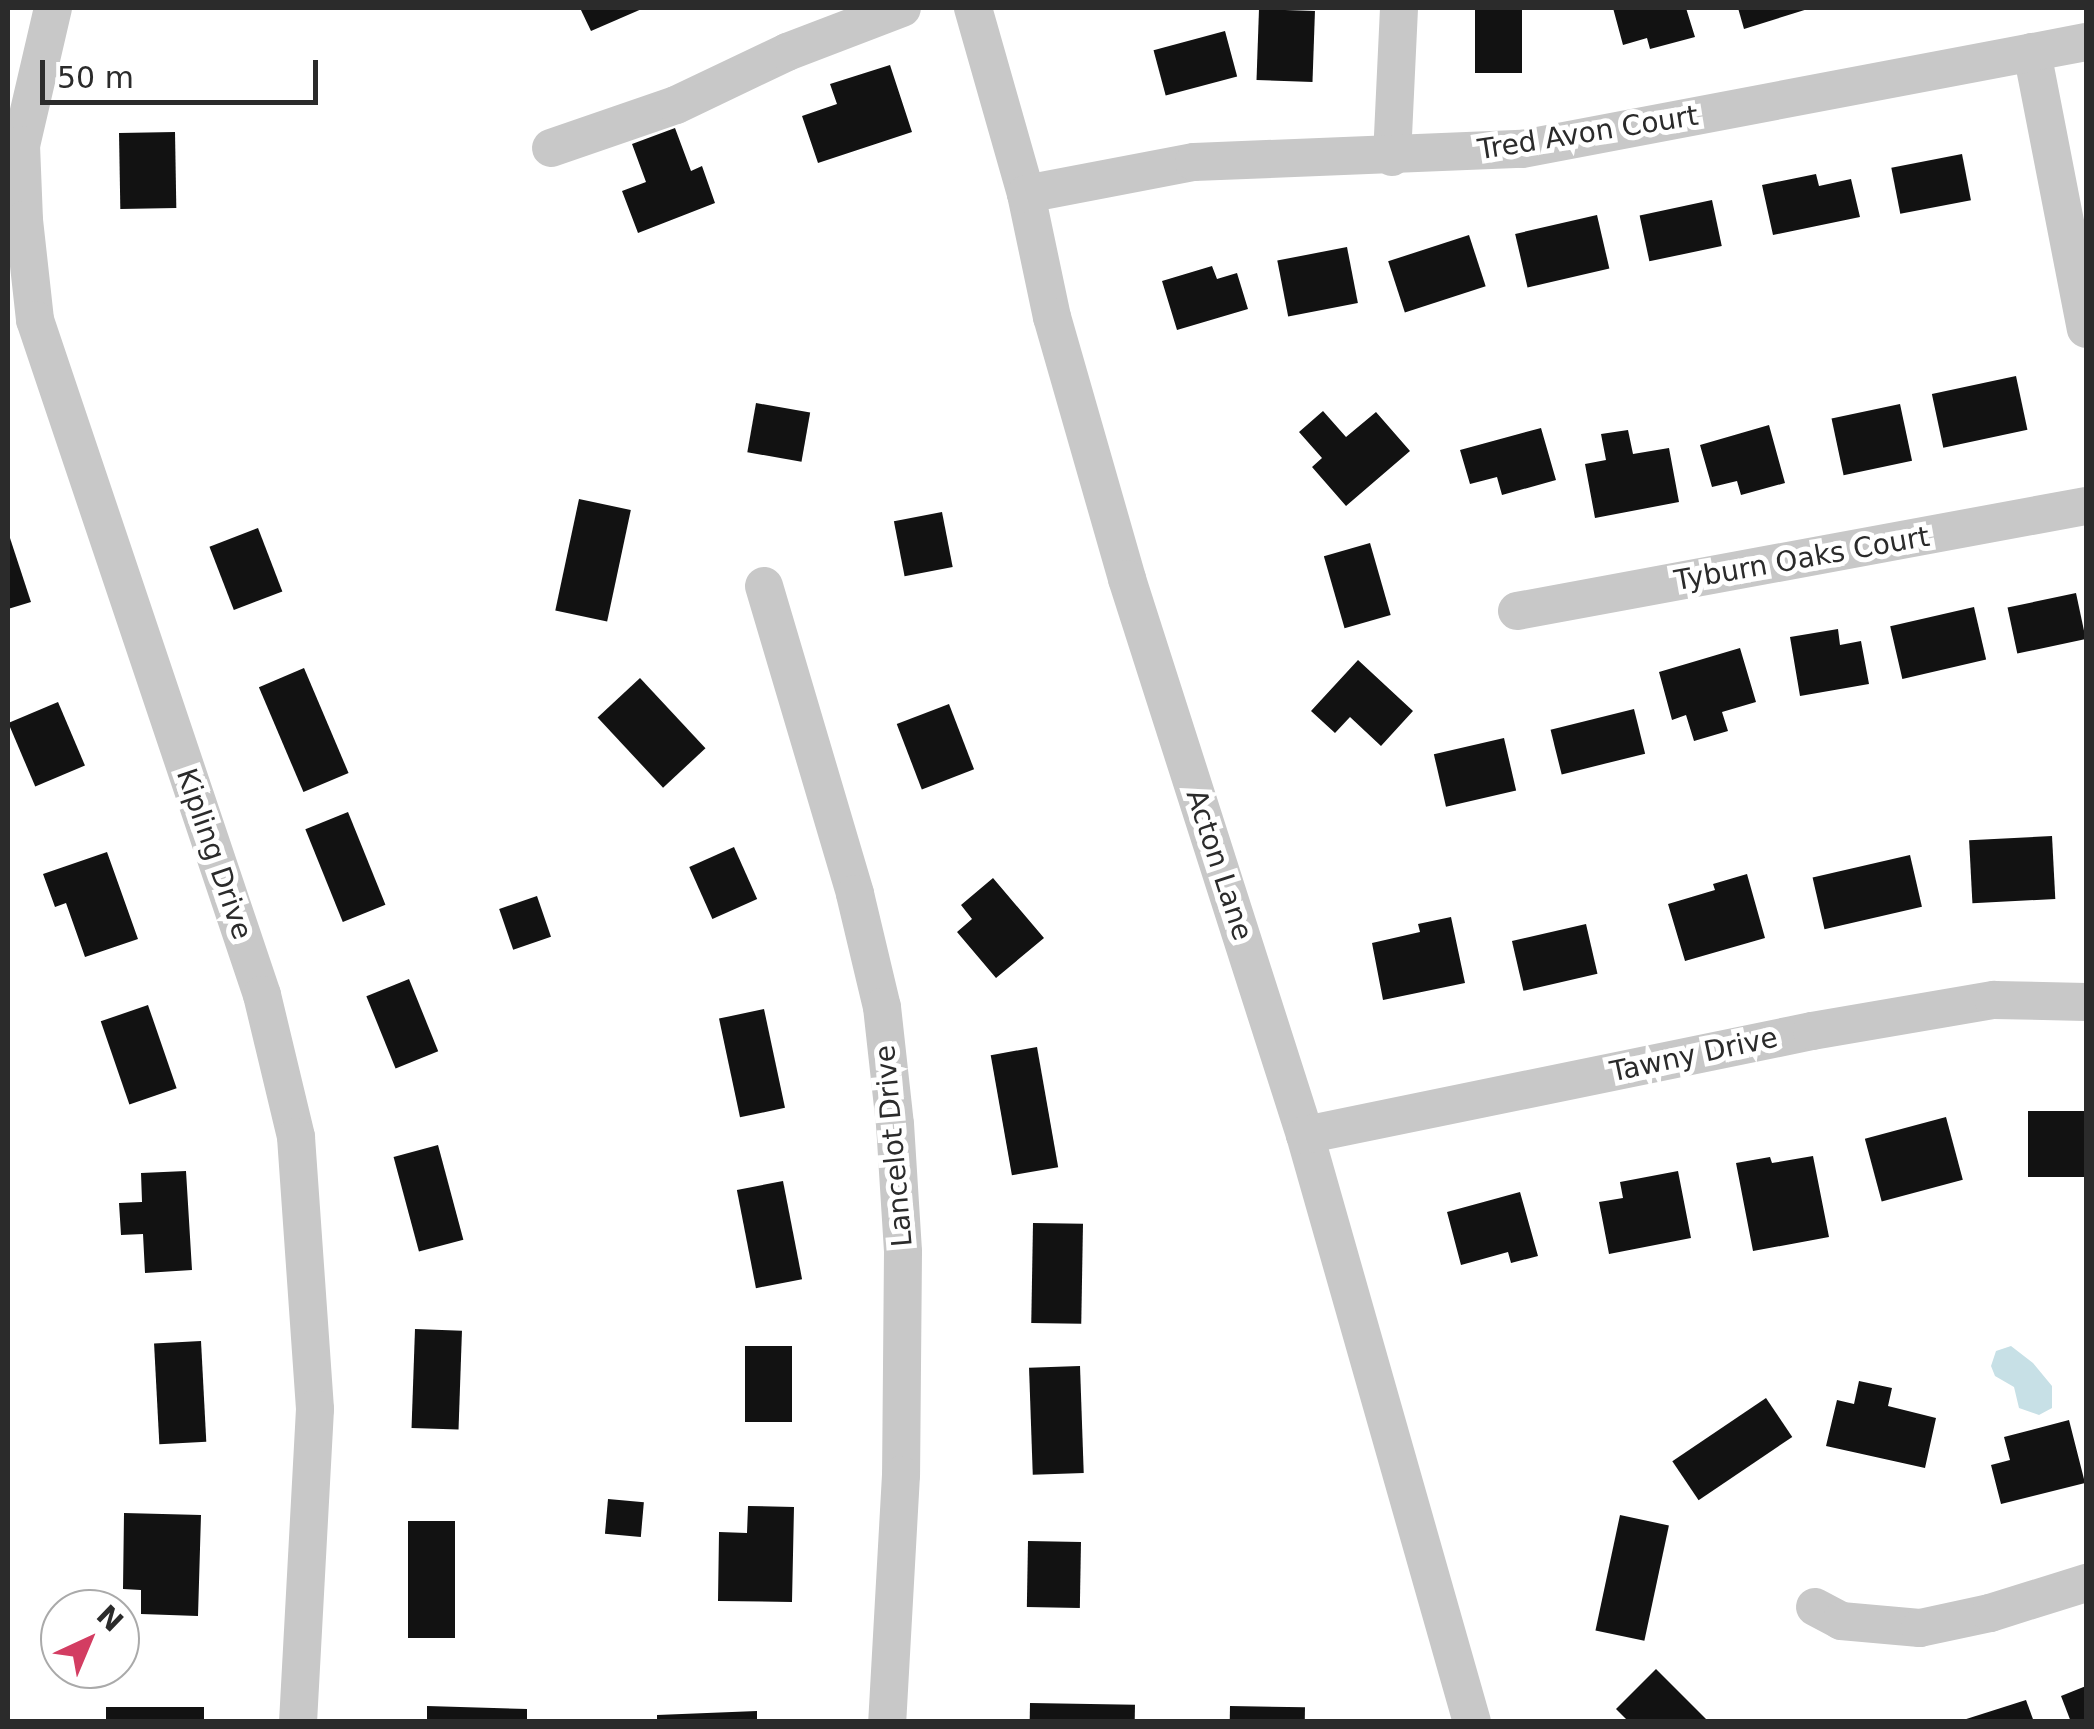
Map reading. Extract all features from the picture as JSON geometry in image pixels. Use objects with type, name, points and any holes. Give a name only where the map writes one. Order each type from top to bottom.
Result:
[{"type":"street","name":"Kipling Drive","points":[[53,8],[22,145],[24,220],[36,320],[262,995],[296,1137],[314,1409],[298,1722]]},
{"type":"street","points":[[551,148],[676,105],[787,52],[902,8]]},
{"type":"street","name":"Acton Lane","points":[[973,8],[1026,194],[1052,317],[1127,580],[1305,1135],[1472,1722]]},
{"type":"street","points":[[1392,157],[1399,8]]},
{"type":"street","name":"Tred Avon Court","points":[[1026,194],[1194,162],[1522,149],[2086,42]]},
{"type":"street","points":[[2032,52],[2086,326]]},
{"type":"street","name":"Tyburn Oaks Court","points":[[1518,611],[2086,506]]},
{"type":"street","name":"Lancelot Drive","points":[[764,586],[855,894],[882,1008],[896,1124],[903,1252],[902,1456],[888,1722]]},
{"type":"street","name":"Tawny Drive","points":[[1305,1135],[1885,1018],[1994,1000],[2086,1002]]},
{"type":"street","points":[[1815,1608],[1841,1621],[1920,1628],[1990,1613],[2086,1582]]},
{"type":"water","points":[[2011,1346],[2033,1363],[2052,1386],[2052,1408],[2039,1415],[2019,1408],[2014,1387],[1995,1376],[1991,1366],[1996,1351]]},
{"type":"building","points":[[580,8],[644,8],[591,31]]},
{"type":"building","points":[[1475,8],[1522,8],[1522,73],[1475,73]]},
{"type":"building","points":[[1613,8],[1686,8],[1695,37],[1650,49],[1647,38],[1623,45]]},
{"type":"building","points":[[1738,8],[1811,8],[1744,29]]},
{"type":"building","points":[[1259,9],[1315,11],[1312,82],[1257,80]]},
{"type":"building","points":[[1225,31],[1237,76],[1166,96],[1154,50]]},
{"type":"building","points":[[890,65],[912,132],[818,163],[802,116],[837,104],[830,84]]},
{"type":"building","points":[[675,128],[691,171],[702,166],[715,203],[638,233],[622,191],[646,182],[632,144]]},
{"type":"building","points":[[175,132],[176,208],[120,209],[119,133]]},
{"type":"building","points":[[1962,154],[1971,200],[1900,214],[1891,168]]},
{"type":"building","points":[[1816,174],[1819,186],[1851,179],[1860,217],[1773,235],[1762,185]]},
{"type":"building","points":[[1712,200],[1722,246],[1649,261],[1640,215]]},
{"type":"building","points":[[1597,215],[1609,269],[1528,287],[1515,234]]},
{"type":"building","points":[[1469,235],[1486,286],[1405,313],[1388,261]]},
{"type":"building","points":[[1347,247],[1358,303],[1288,317],[1277,261]]},
{"type":"building","points":[[1212,266],[1217,279],[1237,273],[1248,309],[1177,330],[1162,281]]},
{"type":"building","points":[[2016,376],[2027,430],[1943,448],[1932,394]]},
{"type":"building","points":[[756,403],[810,413],[801,462],[747,452]]},
{"type":"building","points":[[1900,404],[1912,461],[1844,475],[1832,419]]},
{"type":"building","points":[[1323,411],[1346,437],[1376,412],[1410,451],[1346,506],[1312,467],[1322,458],[1299,432]]},
{"type":"building","points":[[1769,425],[1785,483],[1741,495],[1737,481],[1712,487],[1700,445]]},
{"type":"building","points":[[1541,428],[1556,480],[1502,495],[1497,477],[1470,484],[1460,450]]},
{"type":"building","points":[[1628,430],[1633,454],[1669,448],[1679,502],[1595,518],[1585,464],[1606,460],[1601,434]]},
{"type":"building","points":[[579,499],[631,510],[607,622],[555,611]]},
{"type":"building","points":[[942,512],[953,567],[905,576],[894,521]]},
{"type":"building","points":[[258,528],[282,591],[234,610],[209,547]]},
{"type":"building","points":[[8,532],[31,602],[8,609]]},
{"type":"building","points":[[1370,543],[1391,615],[1345,628],[1324,556]]},
{"type":"building","points":[[2076,593],[2086,639],[2017,654],[2008,608]]},
{"type":"building","points":[[1974,607],[1986,660],[1902,679],[1890,626]]},
{"type":"building","points":[[1838,629],[1840,645],[1861,641],[1869,684],[1800,696],[1790,637]]},
{"type":"building","points":[[1740,648],[1756,702],[1722,712],[1728,731],[1694,741],[1686,715],[1672,720],[1659,672]]},
{"type":"building","points":[[1358,660],[1413,711],[1381,746],[1350,717],[1335,733],[1311,711]]},
{"type":"building","points":[[304,668],[349,773],[303,792],[259,687]]},
{"type":"building","points":[[640,678],[705,748],[663,788],[598,718]]},
{"type":"building","points":[[58,702],[85,766],[35,787],[8,723]]},
{"type":"building","points":[[949,704],[974,769],[922,789],[897,724]]},
{"type":"building","points":[[1634,709],[1645,754],[1562,774],[1551,730]]},
{"type":"building","points":[[1504,738],[1516,791],[1446,807],[1434,754]]},
{"type":"building","points":[[348,812],[385,905],[343,922],[305,829]]},
{"type":"building","points":[[2052,836],[2055,899],[1972,903],[1969,840]]},
{"type":"building","points":[[734,847],[757,899],[712,919],[689,867]]},
{"type":"building","points":[[107,852],[138,939],[85,957],[66,903],[55,907],[43,874]]},
{"type":"building","points":[[1910,855],[1922,907],[1824,929],[1813,877]]},
{"type":"building","points":[[1747,874],[1765,938],[1685,961],[1668,904],[1715,890],[1713,884]]},
{"type":"building","points":[[993,878],[1044,938],[996,978],[957,932],[972,919],[961,905]]},
{"type":"building","points":[[537,896],[551,937],[513,950],[499,909]]},
{"type":"building","points":[[1451,917],[1465,983],[1383,1000],[1372,943],[1420,932],[1418,924]]},
{"type":"building","points":[[1586,924],[1597,974],[1523,991],[1512,941]]},
{"type":"building","points":[[409,979],[438,1051],[396,1069],[366,996]]},
{"type":"building","points":[[148,1005],[177,1088],[129,1104],[101,1021]]},
{"type":"building","points":[[764,1009],[785,1108],[740,1117],[719,1019]]},
{"type":"building","points":[[1037,1047],[1058,1167],[1012,1175],[991,1055]]},
{"type":"building","points":[[2028,1111],[2086,1111],[2086,1177],[2028,1177]]},
{"type":"building","points":[[1946,1117],[1963,1180],[1882,1202],[1865,1139]]},
{"type":"building","points":[[438,1145],[463,1240],[419,1252],[394,1157]]},
{"type":"building","points":[[1813,1156],[1829,1237],[1753,1251],[1736,1163],[1770,1157],[1772,1163]]},
{"type":"building","points":[[186,1171],[192,1270],[145,1273],[143,1234],[121,1235],[119,1203],[142,1202],[141,1173]]},
{"type":"building","points":[[1678,1171],[1691,1238],[1609,1254],[1599,1202],[1623,1198],[1620,1182]]},
{"type":"building","points":[[783,1181],[802,1279],[756,1288],[737,1190]]},
{"type":"building","points":[[1520,1192],[1538,1256],[1511,1263],[1508,1252],[1461,1265],[1447,1212]]},
{"type":"building","points":[[1033,1223],[1083,1224],[1081,1324],[1031,1323]]},
{"type":"building","points":[[415,1329],[462,1331],[459,1430],[412,1428]]},
{"type":"building","points":[[201,1341],[206,1442],[159,1444],[154,1343]]},
{"type":"building","points":[[745,1346],[792,1346],[792,1422],[745,1422]]},
{"type":"building","points":[[1080,1366],[1084,1473],[1033,1475],[1029,1368]]},
{"type":"building","points":[[1859,1381],[1892,1388],[1888,1406],[1936,1418],[1925,1468],[1826,1446],[1837,1400],[1854,1404]]},
{"type":"building","points":[[1766,1398],[1792,1437],[1699,1500],[1672,1461]]},
{"type":"building","points":[[2069,1420],[2085,1483],[2001,1504],[1991,1465],[2010,1460],[2004,1437]]},
{"type":"building","points":[[608,1499],[644,1502],[641,1537],[605,1534]]},
{"type":"building","points":[[748,1506],[794,1507],[792,1602],[718,1601],[719,1532],[747,1533]]},
{"type":"building","points":[[124,1513],[201,1515],[198,1616],[141,1614],[141,1590],[123,1589]]},
{"type":"building","points":[[1620,1515],[1669,1525],[1644,1641],[1595,1630]]},
{"type":"building","points":[[408,1521],[455,1521],[455,1638],[408,1638]]},
{"type":"building","points":[[1028,1541],[1081,1542],[1080,1608],[1027,1607]]},
{"type":"building","points":[[1656,1669],[1709,1722],[1629,1722],[1616,1709]]},
{"type":"building","points":[[2086,1686],[2086,1722],[2071,1722],[2061,1696]]},
{"type":"building","points":[[2026,1700],[2034,1722],[1960,1722],[1960,1721]]},
{"type":"building","points":[[1030,1703],[1135,1705],[1135,1722],[1030,1722]]},
{"type":"building","points":[[427,1706],[527,1709],[527,1722],[427,1722]]},
{"type":"building","points":[[1230,1706],[1305,1707],[1305,1722],[1230,1722]]},
{"type":"building","points":[[106,1707],[204,1707],[204,1722],[106,1722]]},
{"type":"building","points":[[757,1711],[757,1722],[657,1722],[657,1715]]}]
